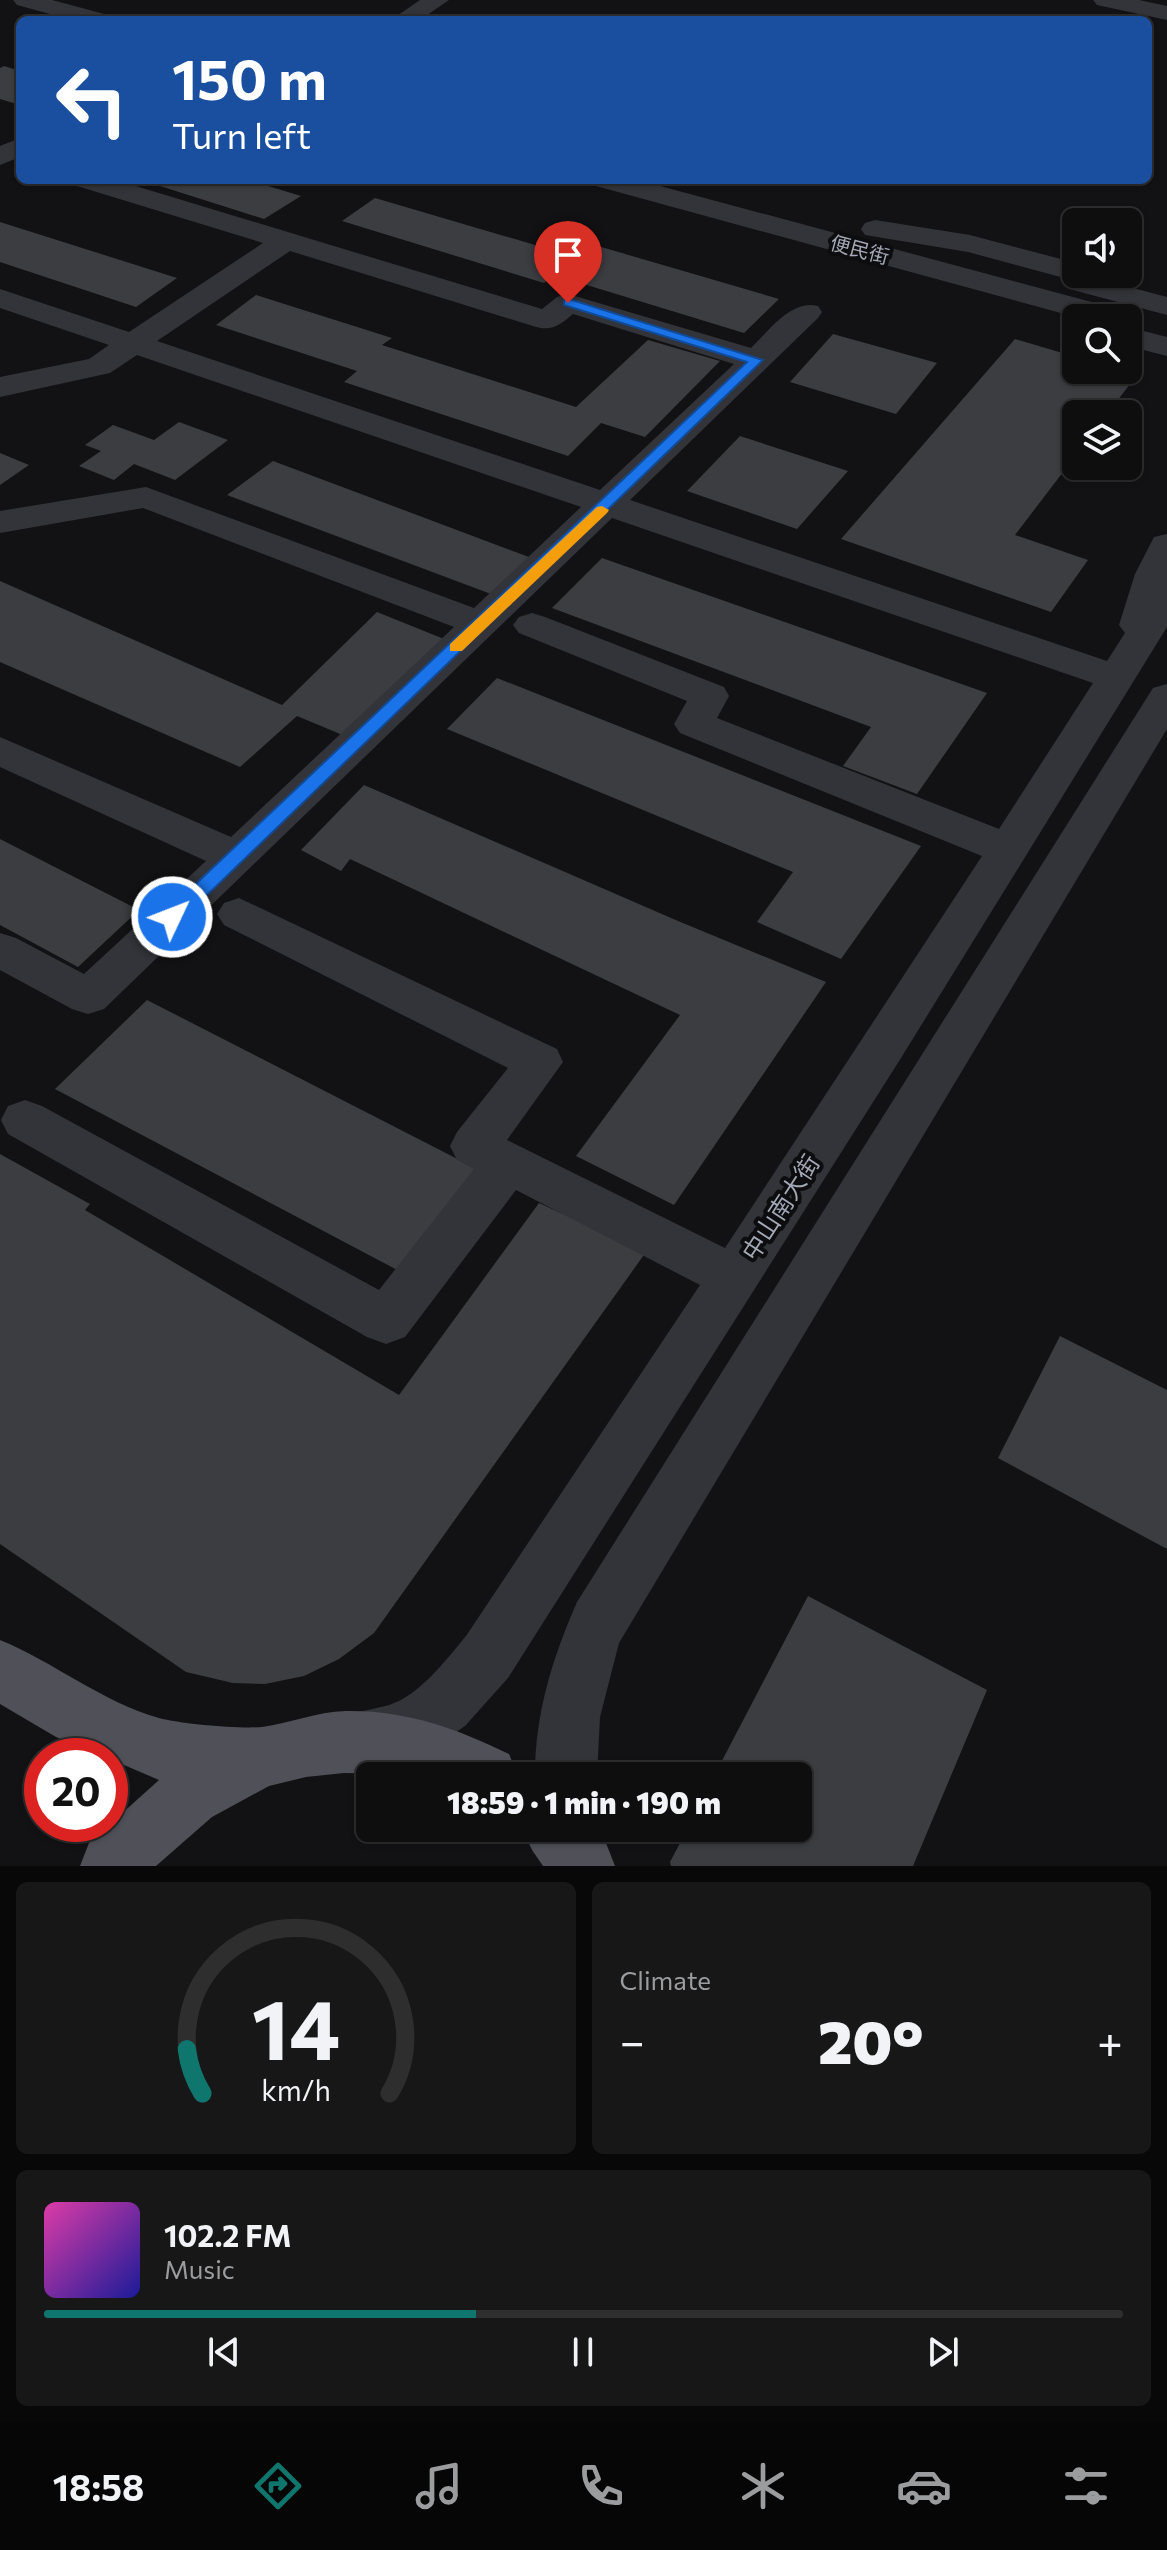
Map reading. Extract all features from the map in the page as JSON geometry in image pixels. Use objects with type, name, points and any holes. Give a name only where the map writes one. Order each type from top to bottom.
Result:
[{"type":"main road","points":[[0,1670],[78,1715],[159,1749],[192,1754],[263,1757]]},
{"type":"main road","points":[[112,1866],[151,1824],[205,1784],[263,1757],[332,1742],[400,1745],[458,1762]]},
{"type":"main road","points":[[565,1842],[583,1866]]},
{"type":"street","points":[[410,16],[437,0]]},
{"type":"street","points":[[1105,0],[1167,13]]},
{"type":"street","points":[[20,12],[60,16]]},
{"type":"street","points":[[100,184],[547,320],[568,303],[756,360]]},
{"type":"street","name":"便民街","points":[[621,184],[1062,304]]},
{"type":"street","name":"便民街","points":[[705,184],[1167,306]]},
{"type":"street","points":[[864,227],[970,244],[1062,268]]},
{"type":"street","points":[[821,239],[950,287],[1062,318]]},
{"type":"street","points":[[0,387],[99,366],[287,240]]},
{"type":"street","points":[[1137,288],[1167,296]]},
{"type":"street","points":[[0,298],[608,504],[1123,664],[1153,574],[1167,545]]},
{"type":"street","points":[[0,950],[88,997],[807,312]]},
{"type":"street","points":[[1142,326],[1167,332]]},
{"type":"street","points":[[1142,340],[1167,347]]},
{"type":"street","points":[[0,522],[146,497],[481,624]]},
{"type":"street","name":"中山南大街","points":[[332,1742],[380,1738],[412,1727],[440,1710],[463,1687],[500,1640],[735,1278],[1167,597]]},
{"type":"street","points":[[532,625],[710,696],[694,724],[1007,849]]},
{"type":"street","points":[[565,1762],[564,1744],[583,1657],[598,1623],[1167,697]]},
{"type":"street","points":[[0,751],[236,857]]},
{"type":"street","points":[[239,914],[540,1062],[474,1146],[735,1278]]},
{"type":"street","points":[[25,1120],[386,1321],[508,1163]]},
{"type":"street","points":[[582,1842],[590,1866]]},
{"type":"building","points":[[4,66],[16,70],[16,104],[0,99],[0,68]]},
{"type":"building","points":[[154,184],[261,184],[301,196],[264,219]]},
{"type":"building","points":[[375,198],[576,257],[591,244],[779,299],[744,333],[554,275],[544,283],[342,221]]},
{"type":"building","points":[[0,222],[177,278],[136,307],[0,262]]},
{"type":"building","points":[[256,295],[392,338],[382,345],[576,407],[648,340],[720,361],[645,437],[601,423],[568,456],[344,382],[357,371],[216,325]]},
{"type":"building","points":[[833,334],[937,363],[896,414],[790,382]]},
{"type":"building","points":[[1015,339],[1062,353],[1062,384],[1130,384],[1118,400],[1062,400],[1062,473],[1015,535],[1088,560],[1051,612],[841,539]]},
{"type":"building","points":[[179,422],[228,440],[175,480],[134,464],[114,480],[79,466],[101,451],[85,445],[113,425],[154,440]]},
{"type":"building","points":[[740,436],[848,471],[797,529],[687,491]]},
{"type":"building","points":[[0,453],[29,465],[0,485]]},
{"type":"building","points":[[273,461],[529,557],[491,594],[227,495]]},
{"type":"building","points":[[602,558],[987,693],[917,794],[843,766],[871,727],[552,608]]},
{"type":"building","points":[[0,581],[282,705],[377,612],[444,639],[345,736],[297,716],[240,767],[0,662]]},
{"type":"building","points":[[497,678],[921,846],[841,959],[757,922],[793,872],[447,729]]},
{"type":"building","points":[[364,785],[826,982],[674,1205],[576,1156],[680,1015],[350,859],[341,871],[301,850]]},
{"type":"building","points":[[0,839],[139,910],[78,967],[0,925]]},
{"type":"building","points":[[147,1000],[479,1170],[401,1272],[55,1089]]},
{"type":"building","points":[[0,1154],[90,1204],[85,1210],[399,1395],[539,1203],[646,1252],[374,1633],[339,1659],[304,1676],[265,1684],[233,1683],[186,1672],[0,1544]]},
{"type":"building","points":[[1060,1336],[1167,1390],[1167,1549],[998,1458]]},
{"type":"building","points":[[808,1596],[987,1690],[913,1866],[671,1866],[670,1862],[681,1842],[812,1842],[812,1762],[721,1762]]},
{"type":"slow traffic","points":[[456,648],[602,510]]},
{"type":"route","points":[[172,917],[756,360],[568,303]]}]
